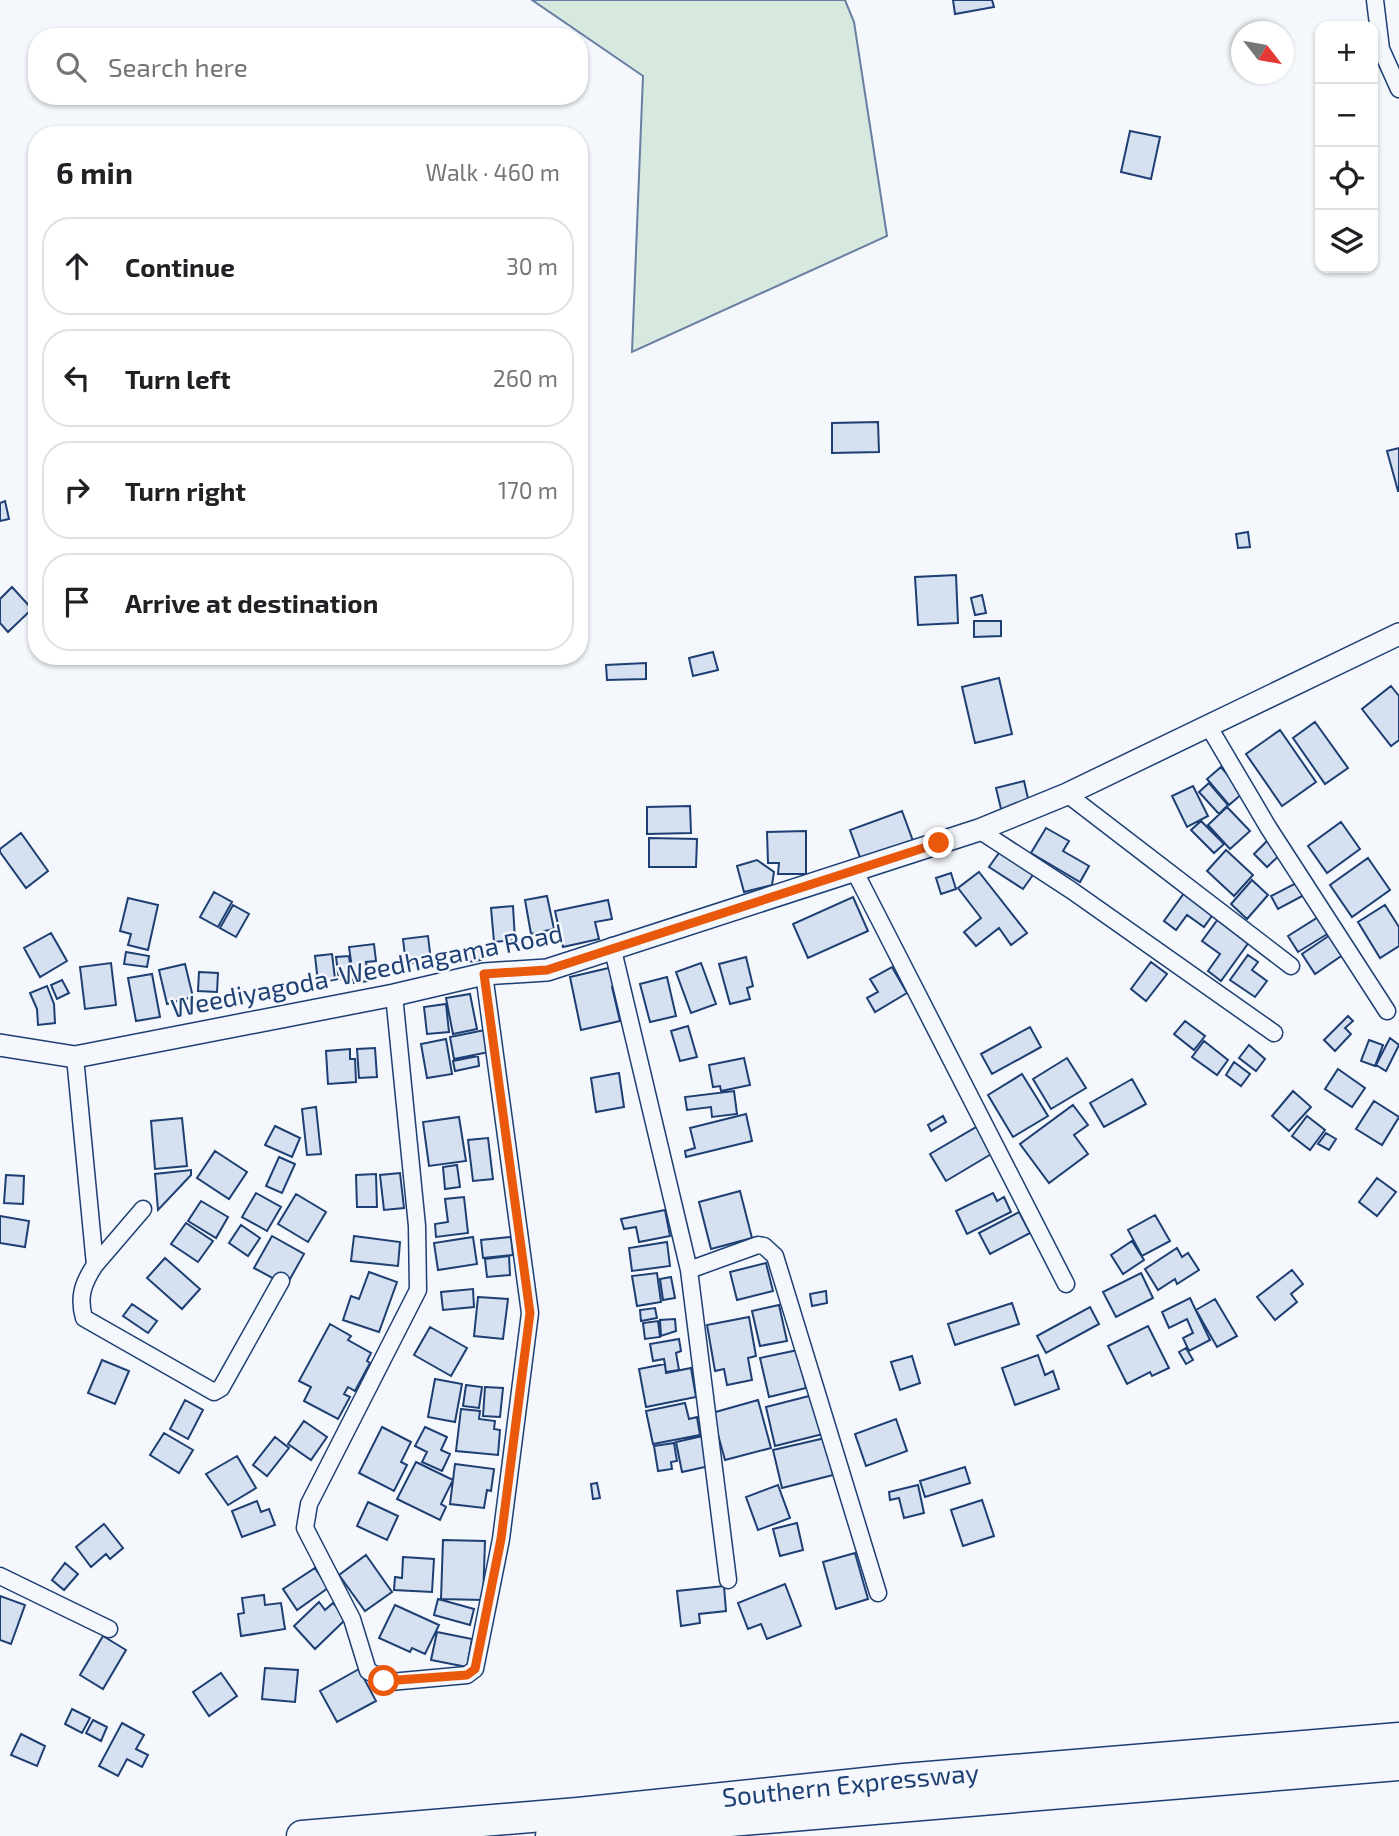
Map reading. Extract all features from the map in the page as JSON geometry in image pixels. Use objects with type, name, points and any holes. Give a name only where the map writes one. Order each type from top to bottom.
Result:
[{"type":"highway","name":"Southern Expressway","points":[[302,1836],[578,1813],[932,1777],[1399,1738]]},
{"type":"highway","name":"Southern Expressway","points":[[551,1836],[1399,1765]]},
{"type":"street","points":[[1375,0],[1381,49],[1399,89]]},
{"type":"street","name":"Weediyagoda-Weedhagama Road","points":[[0,1045],[75,1058],[394,995],[484,974],[547,970],[612,946],[979,830],[1067,794],[1399,634]]},
{"type":"street","points":[[1209,727],[1268,827],[1387,1011]]},
{"type":"street","points":[[1067,794],[1291,966]]},
{"type":"street","points":[[979,830],[1072,890],[1274,1033]]},
{"type":"street","points":[[854,870],[1066,1284]]},
{"type":"street","points":[[612,946],[689,1270],[728,1580]]},
{"type":"street","points":[[394,995],[417,1226],[418,1290],[309,1504],[304,1525],[352,1619],[368,1671],[390,1682],[467,1675],[475,1669],[501,1539],[515,1437],[530,1313],[484,974]]},
{"type":"street","points":[[75,1058],[96,1265]]},
{"type":"street","points":[[143,1209],[85,1280],[80,1296],[84,1318],[211,1392],[221,1388],[281,1282]]},
{"type":"street","points":[[689,1270],[758,1245],[764,1246],[775,1256],[878,1593]]},
{"type":"street","points":[[0,1576],[108,1629]]},
{"type":"shaded area","points":[[532,0],[845,0],[854,22],[887,236],[632,352],[643,76],[588,38],[588,28],[573,28]]},
{"type":"building","points":[[953,0],[992,0],[994,7],[955,14]]},
{"type":"building","points":[[1130,131],[1160,137],[1151,179],[1121,172]]},
{"type":"building","points":[[878,422],[879,452],[832,453],[832,423]]},
{"type":"building","points":[[1399,448],[1399,491],[1398,491],[1387,451]]},
{"type":"building","points":[[5,501],[9,519],[0,521],[0,503]]},
{"type":"building","points":[[1248,532],[1250,547],[1238,548],[1236,534]]},
{"type":"building","points":[[956,575],[958,623],[918,625],[915,577]]},
{"type":"building","points":[[12,587],[28,605],[28,613],[8,632],[0,623],[0,599]]},
{"type":"building","points":[[982,595],[986,613],[975,615],[971,598]]},
{"type":"building","points":[[974,621],[1001,621],[1001,636],[974,637]]},
{"type":"building","points":[[713,652],[718,670],[693,676],[689,658]]},
{"type":"building","points":[[646,663],[646,679],[607,680],[606,665]]},
{"type":"building","points":[[999,678],[1012,734],[975,743],[962,687]]},
{"type":"building","points":[[1391,686],[1399,696],[1399,740],[1391,746],[1362,709]]},
{"type":"building","points":[[1315,722],[1348,768],[1325,784],[1293,738]]},
{"type":"building","points":[[1280,730],[1316,782],[1282,806],[1246,754]]},
{"type":"building","points":[[1221,767],[1243,793],[1229,805],[1207,779]]},
{"type":"building","points":[[1024,781],[1030,807],[1002,813],[996,788]]},
{"type":"building","points":[[1209,783],[1228,805],[1219,814],[1199,792]]},
{"type":"building","points":[[1193,786],[1208,816],[1187,827],[1172,796]]},
{"type":"building","points":[[690,806],[691,833],[647,834],[647,807]]},
{"type":"building","points":[[1227,807],[1250,831],[1230,849],[1208,825]]},
{"type":"building","points":[[902,811],[913,841],[861,860],[850,830]]},
{"type":"building","points":[[1201,821],[1224,844],[1214,853],[1191,830]]},
{"type":"building","points":[[1341,822],[1360,849],[1327,873],[1308,846]]},
{"type":"building","points":[[1046,828],[1069,841],[1063,851],[1089,866],[1080,882],[1031,853]]},
{"type":"building","points":[[806,831],[806,874],[778,874],[779,863],[768,863],[767,832]]},
{"type":"building","points":[[21,833],[48,871],[26,888],[0,852],[0,849]]},
{"type":"building","points":[[649,838],[697,839],[696,867],[649,867]]},
{"type":"building","points":[[1268,840],[1281,854],[1267,867],[1254,854]]},
{"type":"building","points":[[1001,850],[1035,872],[1023,889],[989,867]]},
{"type":"building","points":[[1226,850],[1253,875],[1234,896],[1207,871]]},
{"type":"building","points":[[1368,858],[1390,890],[1352,917],[1330,885]]},
{"type":"building","points":[[757,860],[774,872],[772,885],[744,892],[737,866]]},
{"type":"building","points":[[979,872],[1027,933],[1011,945],[999,928],[976,946],[964,932],[981,918],[958,888]]},
{"type":"building","points":[[951,873],[956,889],[941,894],[936,878]]},
{"type":"building","points":[[1252,880],[1268,895],[1247,919],[1231,904]]},
{"type":"building","points":[[1300,881],[1306,894],[1278,909],[1271,896]]},
{"type":"building","points":[[1187,889],[1216,910],[1204,927],[1187,915],[1176,930],[1164,921]]},
{"type":"building","points":[[214,892],[232,902],[218,927],[200,917]]},
{"type":"building","points":[[547,896],[554,929],[531,934],[525,900]]},
{"type":"building","points":[[853,897],[868,931],[808,958],[793,924]]},
{"type":"building","points":[[128,898],[158,905],[148,950],[128,945],[131,934],[120,931]]},
{"type":"building","points":[[608,900],[612,919],[595,922],[599,939],[563,947],[555,911]]},
{"type":"building","points":[[233,905],[249,914],[236,937],[220,928]]},
{"type":"building","points":[[1385,905],[1399,927],[1399,946],[1380,958],[1358,922]]},
{"type":"building","points":[[513,906],[515,940],[494,942],[491,908]]},
{"type":"building","points":[[1221,915],[1252,938],[1221,981],[1208,971],[1220,954],[1202,941]]},
{"type":"building","points":[[1320,916],[1329,933],[1298,952],[1288,936]]},
{"type":"building","points":[[51,933],[67,961],[40,977],[24,948]]},
{"type":"building","points":[[1333,933],[1347,952],[1315,974],[1302,954]]},
{"type":"building","points":[[428,936],[431,961],[406,964],[403,939]]},
{"type":"building","points":[[374,944],[376,961],[366,962],[369,981],[354,983],[349,947]]},
{"type":"building","points":[[479,947],[481,960],[467,962],[465,949]]},
{"type":"building","points":[[126,952],[149,956],[147,967],[124,964]]},
{"type":"building","points":[[332,954],[335,979],[318,982],[315,956]]},
{"type":"building","points":[[1248,955],[1258,962],[1252,970],[1267,981],[1255,997],[1230,980]]},
{"type":"building","points":[[349,956],[352,979],[339,980],[336,957]]},
{"type":"building","points":[[746,957],[753,986],[747,988],[750,999],[730,1004],[719,964]]},
{"type":"building","points":[[1151,962],[1167,974],[1146,1001],[1131,989]]},
{"type":"building","points":[[111,963],[116,1005],[85,1009],[80,967]]},
{"type":"building","points":[[701,963],[716,1004],[691,1013],[676,972]]},
{"type":"building","points":[[185,964],[193,997],[167,1004],[159,970]]},
{"type":"building","points":[[613,967],[617,986],[612,987],[620,1021],[581,1030],[570,977]]},
{"type":"building","points":[[892,967],[907,993],[875,1012],[867,998],[878,992],[870,979]]},
{"type":"building","points":[[199,972],[218,973],[217,992],[198,991]]},
{"type":"building","points":[[152,974],[160,1017],[136,1021],[128,978]]},
{"type":"building","points":[[667,977],[676,1016],[650,1022],[640,984]]},
{"type":"building","points":[[62,980],[69,993],[57,999],[51,985]]},
{"type":"building","points":[[47,986],[54,1004],[55,1023],[38,1025],[37,1009],[30,993]]},
{"type":"building","points":[[470,994],[477,1029],[453,1034],[446,998]]},
{"type":"building","points":[[446,1004],[449,1032],[427,1034],[424,1007]]},
{"type":"building","points":[[1348,1016],[1353,1021],[1345,1028],[1351,1034],[1335,1051],[1324,1040]]},
{"type":"building","points":[[1185,1021],[1205,1036],[1194,1050],[1174,1034]]},
{"type":"building","points":[[688,1026],[697,1057],[680,1061],[671,1031]]},
{"type":"building","points":[[1030,1027],[1041,1047],[992,1074],[981,1054]]},
{"type":"building","points":[[485,1030],[489,1052],[454,1059],[450,1037]]},
{"type":"building","points":[[1390,1038],[1399,1045],[1386,1071],[1376,1065]]},
{"type":"building","points":[[446,1039],[452,1074],[427,1078],[421,1044]]},
{"type":"building","points":[[1369,1040],[1383,1045],[1375,1066],[1361,1061]]},
{"type":"building","points":[[1204,1041],[1228,1060],[1217,1075],[1192,1057]]},
{"type":"building","points":[[1249,1045],[1265,1059],[1256,1071],[1239,1058]]},
{"type":"building","points":[[375,1048],[377,1077],[359,1078],[357,1049]]},
{"type":"building","points":[[350,1049],[350,1059],[355,1059],[356,1082],[328,1084],[326,1051]]},
{"type":"building","points":[[478,1056],[479,1066],[455,1071],[453,1061]]},
{"type":"building","points":[[744,1058],[750,1085],[721,1091],[720,1086],[713,1087],[709,1065]]},
{"type":"building","points":[[1067,1058],[1086,1088],[1051,1109],[1033,1079]]},
{"type":"building","points":[[1234,1062],[1250,1074],[1241,1086],[1226,1075]]},
{"type":"building","points":[[1338,1069],[1365,1088],[1352,1107],[1325,1089]]},
{"type":"building","points":[[619,1073],[624,1107],[596,1112],[591,1078]]},
{"type":"building","points":[[1022,1074],[1048,1116],[1013,1137],[988,1095]]},
{"type":"building","points":[[1132,1079],[1146,1104],[1104,1127],[1090,1103]]},
{"type":"building","points":[[734,1091],[737,1114],[712,1117],[711,1107],[687,1110],[685,1097]]},
{"type":"building","points":[[1293,1091],[1311,1107],[1289,1131],[1272,1116]]},
{"type":"building","points":[[1374,1101],[1399,1117],[1382,1145],[1356,1129]]},
{"type":"building","points":[[1073,1105],[1088,1125],[1074,1135],[1088,1154],[1049,1183],[1020,1144]]},
{"type":"building","points":[[316,1107],[321,1154],[307,1155],[302,1109]]},
{"type":"building","points":[[746,1114],[752,1141],[686,1157],[685,1151],[695,1148],[690,1128]]},
{"type":"building","points":[[943,1116],[946,1122],[931,1131],[928,1125]]},
{"type":"building","points":[[1307,1116],[1325,1130],[1310,1150],[1292,1136]]},
{"type":"building","points":[[459,1117],[466,1161],[429,1166],[423,1122]]},
{"type":"building","points":[[182,1118],[187,1166],[155,1169],[151,1121]]},
{"type":"building","points":[[275,1126],[300,1138],[292,1157],[265,1145]]},
{"type":"building","points":[[978,1126],[993,1153],[946,1181],[930,1154]]},
{"type":"building","points":[[1326,1133],[1336,1139],[1329,1150],[1318,1144]]},
{"type":"building","points":[[488,1138],[493,1179],[473,1181],[468,1140]]},
{"type":"building","points":[[215,1151],[247,1172],[229,1199],[197,1178]]},
{"type":"building","points":[[279,1157],[295,1164],[282,1193],[266,1186]]},
{"type":"building","points":[[457,1165],[460,1187],[445,1189],[443,1167]]},
{"type":"building","points":[[191,1170],[191,1175],[158,1210],[155,1174]]},
{"type":"building","points":[[400,1173],[404,1208],[384,1210],[380,1175]]},
{"type":"building","points":[[376,1174],[377,1207],[357,1207],[356,1175]]},
{"type":"building","points":[[6,1175],[24,1176],[23,1204],[4,1203]]},
{"type":"building","points":[[1377,1178],[1396,1192],[1377,1216],[1359,1202]]},
{"type":"building","points":[[740,1191],[752,1238],[711,1249],[699,1202]]},
{"type":"building","points":[[256,1193],[281,1207],[267,1231],[242,1217]]},
{"type":"building","points":[[993,1193],[997,1201],[1004,1197],[1011,1212],[967,1234],[956,1211]]},
{"type":"building","points":[[296,1194],[326,1212],[308,1242],[278,1224]]},
{"type":"building","points":[[464,1197],[468,1233],[436,1237],[435,1224],[448,1222],[445,1199]]},
{"type":"building","points":[[201,1201],[228,1217],[216,1238],[188,1221]]},
{"type":"building","points":[[665,1210],[670,1236],[639,1242],[636,1227],[624,1229],[621,1219]]},
{"type":"building","points":[[1019,1212],[1030,1233],[990,1254],[979,1233]]},
{"type":"building","points":[[1155,1215],[1170,1241],[1142,1256],[1128,1230]]},
{"type":"building","points":[[0,1216],[29,1221],[25,1247],[0,1243]]},
{"type":"building","points":[[186,1223],[213,1241],[198,1262],[171,1244]]},
{"type":"building","points":[[241,1225],[260,1238],[248,1256],[229,1243]]},
{"type":"building","points":[[272,1236],[304,1254],[290,1279],[282,1274],[278,1281],[254,1268]]},
{"type":"building","points":[[354,1236],[400,1242],[398,1266],[351,1261]]},
{"type":"building","points":[[473,1237],[477,1264],[438,1270],[434,1243]]},
{"type":"building","points":[[511,1237],[513,1255],[483,1258],[481,1240]]},
{"type":"building","points":[[1132,1241],[1144,1260],[1123,1274],[1111,1255]]},
{"type":"building","points":[[667,1242],[670,1266],[632,1271],[629,1248]]},
{"type":"building","points":[[1177,1248],[1182,1257],[1188,1253],[1199,1270],[1177,1284],[1175,1279],[1158,1290],[1145,1269]]},
{"type":"building","points":[[509,1256],[510,1275],[487,1277],[485,1259]]},
{"type":"building","points":[[165,1258],[200,1289],[182,1309],[147,1278]]},
{"type":"building","points":[[766,1263],[773,1291],[737,1300],[730,1272]]},
{"type":"building","points":[[1292,1270],[1303,1284],[1291,1294],[1297,1302],[1275,1320],[1257,1297]]},
{"type":"building","points":[[369,1272],[397,1282],[379,1332],[343,1320],[351,1296],[359,1299]]},
{"type":"building","points":[[657,1273],[661,1302],[637,1306],[632,1276]]},
{"type":"building","points":[[1141,1273],[1153,1298],[1116,1317],[1103,1292]]},
{"type":"building","points":[[671,1277],[675,1298],[663,1300],[660,1279]]},
{"type":"building","points":[[473,1289],[474,1307],[443,1310],[441,1292]]},
{"type":"building","points":[[826,1291],[827,1303],[812,1306],[810,1294]]},
{"type":"building","points":[[478,1297],[508,1299],[503,1339],[474,1336]]},
{"type":"building","points":[[1190,1298],[1210,1340],[1189,1351],[1183,1338],[1193,1333],[1187,1319],[1169,1328],[1162,1312]]},
{"type":"building","points":[[1215,1299],[1237,1336],[1217,1347],[1196,1310]]},
{"type":"building","points":[[1012,1303],[1019,1324],[955,1345],[948,1324]]},
{"type":"building","points":[[132,1304],[157,1321],[148,1333],[123,1316]]},
{"type":"building","points":[[779,1305],[787,1341],[760,1346],[752,1311]]},
{"type":"building","points":[[1090,1307],[1099,1324],[1046,1353],[1037,1336]]},
{"type":"building","points":[[655,1308],[657,1318],[641,1321],[640,1310]]},
{"type":"building","points":[[749,1317],[756,1356],[748,1358],[752,1380],[727,1385],[724,1369],[715,1371],[707,1325]]},
{"type":"building","points":[[675,1319],[676,1331],[661,1336],[660,1320]]},
{"type":"building","points":[[658,1321],[660,1337],[645,1339],[643,1323]]},
{"type":"building","points":[[330,1324],[351,1336],[348,1340],[371,1353],[367,1361],[370,1363],[355,1391],[348,1387],[344,1394],[350,1397],[338,1419],[304,1401],[311,1387],[299,1381]]},
{"type":"building","points":[[1148,1326],[1169,1368],[1152,1376],[1150,1372],[1127,1384],[1108,1346]]},
{"type":"building","points":[[430,1327],[467,1348],[451,1376],[414,1355]]},
{"type":"building","points":[[679,1339],[681,1351],[676,1353],[679,1370],[666,1372],[664,1359],[653,1361],[650,1344]]},
{"type":"building","points":[[1186,1348],[1193,1360],[1186,1364],[1179,1352]]},
{"type":"building","points":[[798,1350],[806,1388],[769,1397],[760,1358]]},
{"type":"building","points":[[1038,1355],[1045,1375],[1053,1371],[1059,1389],[1015,1405],[1002,1368]]},
{"type":"building","points":[[912,1356],[920,1383],[900,1390],[891,1362]]},
{"type":"building","points":[[102,1360],[129,1371],[115,1404],[88,1393]]},
{"type":"building","points":[[665,1364],[666,1373],[691,1368],[696,1397],[646,1407],[639,1369]]},
{"type":"building","points":[[435,1379],[462,1384],[455,1422],[428,1417]]},
{"type":"building","points":[[466,1385],[482,1387],[479,1408],[463,1406]]},
{"type":"building","points":[[485,1387],[503,1388],[500,1417],[483,1416]]},
{"type":"building","points":[[813,1395],[823,1434],[775,1446],[766,1407]]},
{"type":"building","points":[[185,1400],[203,1410],[188,1439],[170,1429]]},
{"type":"building","points":[[758,1400],[771,1448],[725,1460],[712,1413]]},
{"type":"building","points":[[685,1403],[689,1419],[697,1417],[700,1435],[653,1444],[646,1411]]},
{"type":"building","points":[[461,1409],[480,1411],[479,1419],[495,1421],[494,1429],[500,1430],[498,1455],[456,1451]]},
{"type":"building","points":[[896,1419],[907,1451],[866,1466],[855,1434]]},
{"type":"building","points":[[304,1421],[327,1437],[311,1460],[288,1444]]},
{"type":"building","points":[[382,1427],[411,1442],[401,1462],[407,1465],[394,1491],[359,1473]]},
{"type":"building","points":[[425,1427],[447,1437],[441,1450],[450,1454],[442,1471],[422,1462],[427,1452],[415,1446]]},
{"type":"building","points":[[164,1433],[193,1450],[179,1473],[150,1455]]},
{"type":"building","points":[[707,1435],[714,1465],[682,1472],[676,1442]]},
{"type":"building","points":[[275,1437],[289,1448],[267,1476],[253,1465]]},
{"type":"building","points":[[825,1438],[833,1475],[782,1488],[773,1450]]},
{"type":"building","points":[[674,1443],[677,1461],[671,1462],[672,1469],[658,1471],[654,1446]]},
{"type":"building","points":[[237,1456],[256,1488],[228,1505],[206,1474]]},
{"type":"building","points":[[416,1462],[453,1480],[441,1504],[446,1507],[440,1520],[397,1499]]},
{"type":"building","points":[[455,1464],[494,1469],[491,1491],[487,1490],[484,1508],[450,1504]]},
{"type":"building","points":[[965,1467],[970,1483],[925,1497],[920,1481]]},
{"type":"building","points":[[597,1483],[600,1498],[593,1499],[591,1484]]},
{"type":"building","points":[[778,1485],[790,1518],[758,1530],[746,1497]]},
{"type":"building","points":[[918,1485],[924,1513],[904,1518],[899,1498],[890,1500],[889,1492]]},
{"type":"building","points":[[982,1500],[994,1536],[963,1546],[951,1510]]},
{"type":"building","points":[[257,1501],[261,1512],[269,1509],[275,1525],[242,1537],[232,1511]]},
{"type":"building","points":[[368,1502],[398,1516],[387,1540],[357,1526]]},
{"type":"building","points":[[797,1523],[803,1550],[780,1556],[773,1529]]},
{"type":"building","points":[[104,1524],[123,1548],[110,1559],[106,1554],[91,1567],[76,1547]]},
{"type":"building","points":[[443,1540],[485,1541],[483,1600],[441,1599]]},
{"type":"building","points":[[855,1553],[868,1599],[836,1609],[823,1562]]},
{"type":"building","points":[[366,1555],[392,1592],[365,1611],[339,1575]]},
{"type":"building","points":[[403,1557],[434,1559],[432,1592],[394,1590],[395,1577],[402,1578]]},
{"type":"building","points":[[65,1563],[78,1574],[64,1590],[52,1580]]},
{"type":"building","points":[[315,1568],[328,1588],[297,1610],[283,1589]]},
{"type":"building","points":[[785,1584],[801,1626],[767,1639],[761,1624],[748,1629],[738,1603]]},
{"type":"building","points":[[724,1586],[726,1611],[699,1614],[700,1623],[681,1626],[677,1591]]},
{"type":"building","points":[[264,1595],[265,1605],[281,1603],[285,1629],[241,1636],[238,1614],[244,1613],[242,1598]]},
{"type":"building","points":[[0,1596],[25,1605],[11,1644],[0,1640]]},
{"type":"building","points":[[438,1599],[474,1609],[470,1625],[434,1615]]},
{"type":"building","points":[[319,1602],[325,1610],[333,1603],[347,1618],[315,1649],[294,1626]]},
{"type":"building","points":[[395,1605],[439,1625],[425,1654],[412,1648],[410,1652],[379,1638]]},
{"type":"building","points":[[437,1632],[472,1639],[467,1667],[431,1660]]},
{"type":"building","points":[[103,1636],[126,1650],[103,1689],[80,1675]]},
{"type":"building","points":[[265,1668],[298,1670],[295,1702],[262,1699]]},
{"type":"building","points":[[359,1669],[376,1701],[337,1722],[320,1691]]},
{"type":"building","points":[[221,1673],[237,1696],[209,1716],[193,1692]]},
{"type":"building","points":[[72,1709],[90,1718],[82,1733],[65,1724]]},
{"type":"building","points":[[93,1720],[107,1727],[101,1741],[86,1733]]},
{"type":"building","points":[[122,1723],[144,1735],[136,1749],[148,1755],[142,1767],[127,1759],[118,1776],[99,1766]]},
{"type":"building","points":[[21,1734],[45,1746],[37,1766],[11,1755]]},
{"type":"route","points":[[384,1681],[467,1675],[475,1669],[479,1660],[501,1539],[530,1313],[484,974],[547,970],[612,946],[939,843]]}]
